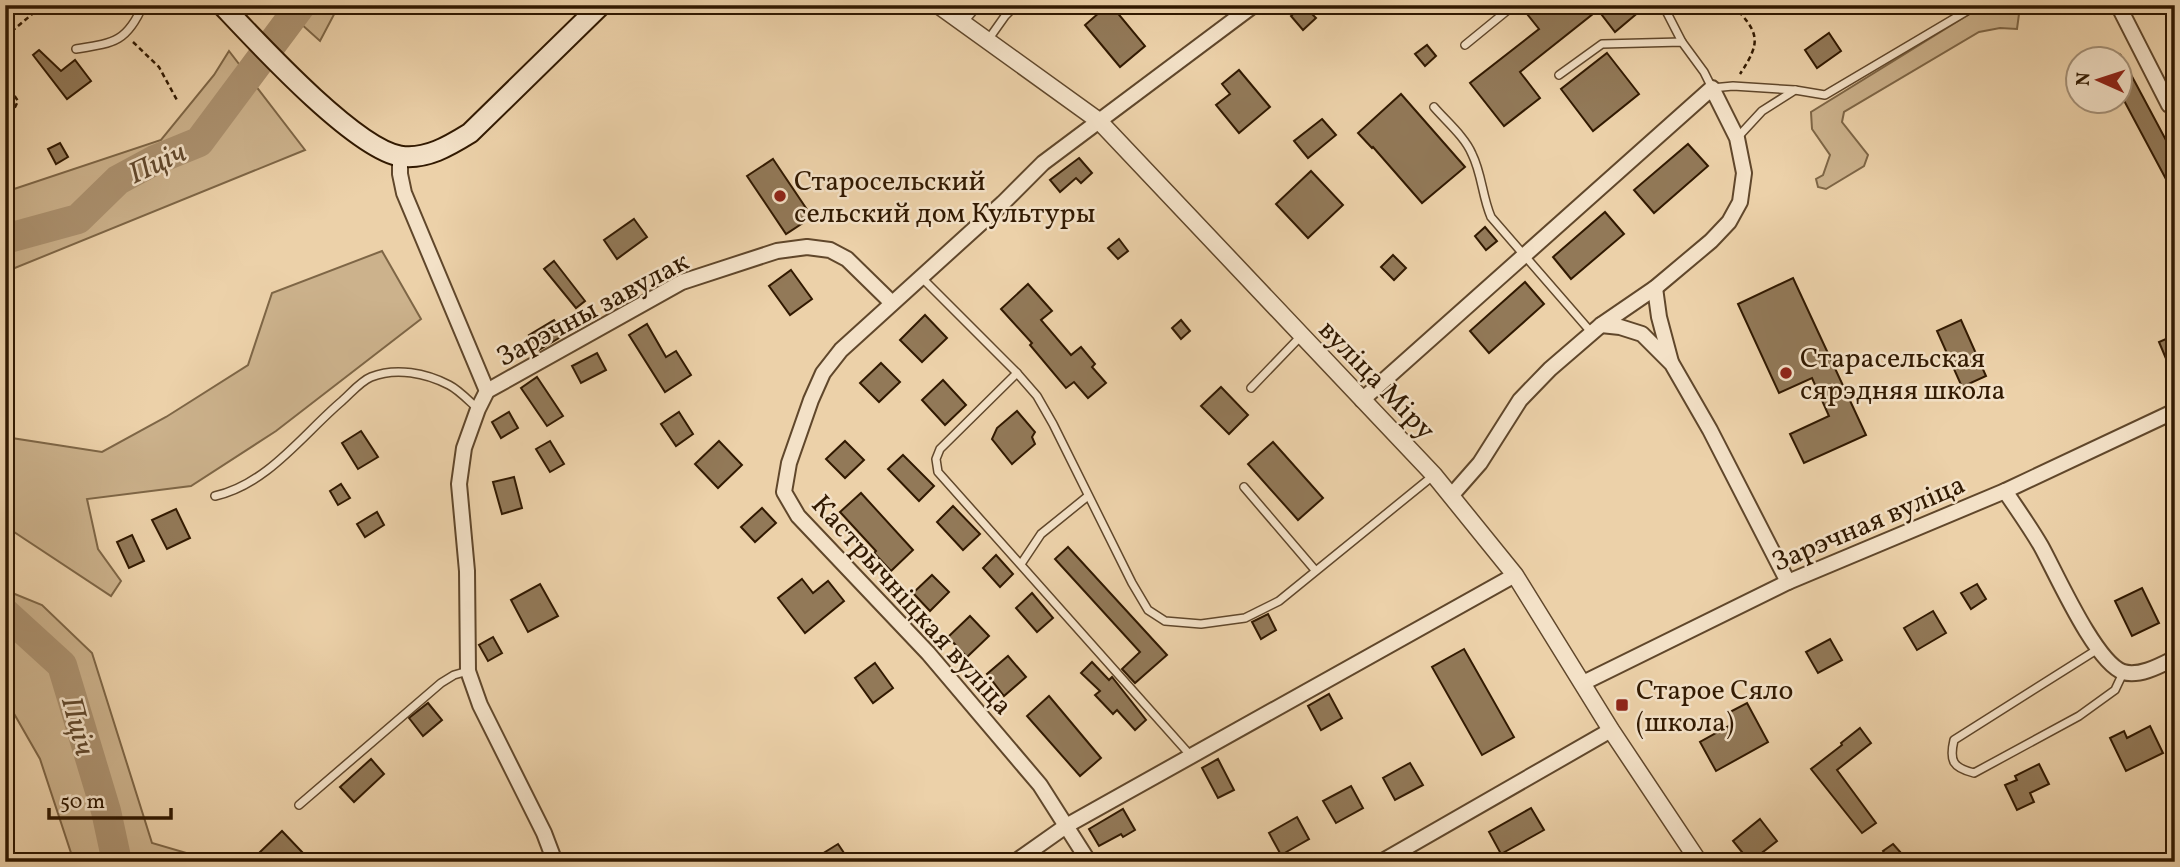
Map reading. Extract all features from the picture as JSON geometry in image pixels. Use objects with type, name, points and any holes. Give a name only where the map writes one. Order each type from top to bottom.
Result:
[{"type":"main road","points":[[222,5],[291,76],[362,139],[400,156],[419,156],[444,148],[470,133],[601,5]]},
{"type":"street","name":"вуліца Міру","points":[[938,5],[1099,121],[1434,475],[1515,575],[1611,730],[1699,862]]},
{"type":"street","points":[[892,303],[1003,203],[1043,163],[1254,5]]},
{"type":"street","points":[[2118,5],[2173,108]]},
{"type":"street","points":[[1362,400],[1712,88],[1737,138],[1744,173],[1740,202],[1729,222],[1711,241],[1654,288],[1596,329],[1550,369],[1520,400],[1480,463],[1451,496]]},
{"type":"street","points":[[400,156],[404,193],[487,391]]},
{"type":"street","name":"Зарэчны завулак","points":[[555,862],[544,832],[480,705],[468,671],[467,571],[459,484],[464,448],[487,391],[682,282],[777,251],[807,247],[830,250],[847,259],[892,303]]},
{"type":"street","points":[[1654,288],[1672,364]]},
{"type":"street","name":"Кастрычніцкая вуліца","points":[[892,303],[841,350],[823,373],[789,463],[784,492],[798,516],[928,653],[1032,775],[1088,862]]},
{"type":"street","points":[[1596,329],[1620,327],[1642,334],[1672,364],[1710,429],[1788,582]]},
{"type":"street","name":"Зарэчная вуліца","points":[[1583,684],[1788,582],[2005,491],[2175,411]]},
{"type":"street","points":[[2005,491],[2041,546],[2065,594],[2098,649],[2111,664],[2124,672],[2154,668],[2175,658]]},
{"type":"street","points":[[1015,862],[1066,826],[1515,575]]},
{"type":"street","points":[[1381,862],[1611,730]]},
{"type":"lane","points":[[76,49],[111,43],[126,34],[135,24],[143,5]]},
{"type":"lane","points":[[963,23],[978,5]]},
{"type":"lane","points":[[987,40],[1016,5]]},
{"type":"lane","points":[[1465,45],[1514,5]]},
{"type":"lane","points":[[1663,5],[1682,42],[1712,88],[1733,86],[1825,95],[1977,5]]},
{"type":"lane","points":[[1559,75],[1602,44],[1682,42]]},
{"type":"lane","points":[[1737,138],[1762,111],[1795,90]]},
{"type":"lane","points":[[1434,107],[1472,151],[1483,199],[1491,217],[1524,257],[1596,329]]},
{"type":"lane","points":[[920,276],[1037,396],[1147,610],[1165,621],[1201,624],[1245,618],[1279,601],[1434,475]]},
{"type":"lane","points":[[1251,388],[1301,336]]},
{"type":"lane","points":[[215,496],[228,493],[253,480],[279,460],[369,378],[390,371],[420,374],[450,385],[478,409]]},
{"type":"lane","points":[[1017,373],[940,449],[936,459],[938,472],[1191,756]]},
{"type":"lane","points":[[1244,487],[1315,570]]},
{"type":"lane","points":[[1021,564],[1041,534],[1088,496]]},
{"type":"lane","points":[[2098,649],[1954,740],[1951,753],[1953,762],[1961,770],[1974,773],[2079,716],[2115,690],[2124,672]]},
{"type":"lane","points":[[299,805],[441,683],[468,671]]},
{"type":"path","points":[[5,37],[43,5]]},
{"type":"path","points":[[1733,5],[1755,33],[1756,43],[1748,63],[1733,86]]},
{"type":"path","points":[[126,34],[159,67],[178,102]]},
{"type":"path","points":[[5,82],[18,101],[5,128]]},
{"type":"shaded area","points":[[280,5],[339,5],[320,41]]},
{"type":"shaded area","points":[[357,5],[405,5],[407,10],[395,14]]},
{"type":"shaded area","points":[[2005,6],[2019,14],[2017,29],[2000,28],[1979,32],[1844,112],[1842,122],[1868,155],[1864,166],[1826,189],[1818,187],[1816,179],[1823,175],[1830,155],[1812,129],[1811,112],[1976,10]]},
{"type":"shaded area","points":[[229,51],[305,150],[5,272],[5,192],[161,140],[214,75]]},
{"type":"shaded area","points":[[382,251],[421,319],[276,431],[191,486],[87,499],[98,549],[121,581],[111,596],[5,526],[5,437],[102,452],[166,417],[248,365],[272,293]]},
{"type":"shaded area","points":[[5,590],[42,605],[92,653],[152,843],[217,862],[74,862],[40,759],[5,698]]},
{"type":"building","points":[[1111,5],[1145,46],[1120,67],[1085,25]]},
{"type":"building","points":[[1303,5],[1316,18],[1303,30],[1291,16]]},
{"type":"building","points":[[1520,5],[1647,5],[1615,32],[1598,10],[1520,72],[1540,98],[1504,126],[1470,83],[1539,29]]},
{"type":"building","points":[[1829,33],[1841,51],[1817,68],[1805,50]]},
{"type":"building","points":[[1427,45],[1436,56],[1425,66],[1415,54]]},
{"type":"building","points":[[39,50],[61,71],[75,60],[91,81],[67,99],[33,55]]},
{"type":"building","points":[[1607,53],[1639,94],[1593,131],[1561,89]]},
{"type":"building","points":[[1239,70],[1270,107],[1239,133],[1216,105],[1230,94],[1222,84]]},
{"type":"building","points":[[2134,80],[2175,157],[2175,196],[2132,116]]},
{"type":"building","points":[[1401,94],[1465,167],[1422,203],[1358,133]]},
{"type":"building","points":[[1322,119],[1336,135],[1308,158],[1294,141]]},
{"type":"building","points":[[60,143],[68,157],[56,164],[48,149]]},
{"type":"building","points":[[1688,144],[1708,166],[1654,213],[1634,190]]},
{"type":"building","points":[[1079,158],[1092,173],[1081,183],[1076,178],[1060,192],[1050,180]]},
{"type":"building","name":"Старосельский сельский дом Культуры","points":[[773,159],[812,217],[786,234],[747,176]]},
{"type":"building","points":[[1311,171],[1343,205],[1308,238],[1276,204]]},
{"type":"building","points":[[1605,212],[1624,234],[1571,279],[1553,257]]},
{"type":"building","points":[[634,219],[647,237],[617,259],[604,240]]},
{"type":"building","points":[[1485,227],[1497,241],[1486,250],[1475,236]]},
{"type":"building","points":[[1119,239],[1128,251],[1118,259],[1108,248]]},
{"type":"building","points":[[1393,255],[1406,268],[1394,280],[1381,267]]},
{"type":"building","points":[[554,261],[585,301],[576,308],[544,269]]},
{"type":"building","points":[[791,270],[812,299],[790,315],[769,286]]},
{"type":"building","name":"Старасельская сярэдняя школа","points":[[1793,278],[1866,435],[1804,463],[1790,434],[1829,416],[1812,378],[1779,393],[1738,304]]},
{"type":"building","points":[[1525,282],[1544,304],[1489,353],[1470,331]]},
{"type":"building","points":[[1028,284],[1052,311],[1041,320],[1071,355],[1081,347],[1095,364],[1092,367],[1106,383],[1088,398],[1074,382],[1066,388],[1030,345],[1032,343],[1001,309]]},
{"type":"building","points":[[925,315],[947,338],[922,362],[900,340]]},
{"type":"building","points":[[554,320],[564,335],[539,350],[529,335]]},
{"type":"building","points":[[1181,320],[1190,331],[1181,339],[1172,328]]},
{"type":"building","points":[[1961,320],[1986,376],[1962,387],[1937,331]]},
{"type":"building","points":[[647,324],[666,357],[676,351],[691,375],[665,392],[629,335]]},
{"type":"building","points":[[2175,335],[2175,380],[2159,342]]},
{"type":"building","points":[[597,353],[606,370],[581,383],[572,366]]},
{"type":"building","points":[[881,363],[900,382],[879,402],[860,383]]},
{"type":"building","points":[[537,377],[563,416],[547,426],[521,388]]},
{"type":"building","points":[[943,380],[966,405],[945,425],[922,400]]},
{"type":"building","points":[[1221,387],[1248,415],[1229,434],[1201,406]]},
{"type":"building","points":[[1017,411],[1035,432],[1032,437],[1035,444],[1012,464],[992,439],[997,428]]},
{"type":"building","points":[[509,412],[518,428],[501,438],[492,422]]},
{"type":"building","points":[[679,412],[693,434],[676,446],[661,424]]},
{"type":"building","points":[[361,431],[378,457],[358,469],[342,443]]},
{"type":"building","points":[[550,441],[564,464],[550,472],[536,449]]},
{"type":"building","points":[[719,441],[742,465],[718,488],[695,464]]},
{"type":"building","points":[[845,441],[864,460],[845,478],[826,459]]},
{"type":"building","points":[[1273,442],[1323,498],[1298,520],[1248,464]]},
{"type":"building","points":[[903,455],[934,486],[919,501],[888,469]]},
{"type":"building","points":[[514,477],[522,508],[502,514],[493,482]]},
{"type":"building","points":[[341,484],[350,498],[338,505],[330,491]]},
{"type":"building","points":[[861,493],[913,550],[891,571],[840,512]]},
{"type":"building","points":[[953,506],[980,534],[963,550],[937,522]]},
{"type":"building","points":[[762,508],[776,523],[755,542],[741,527]]},
{"type":"building","points":[[176,509],[190,538],[167,549],[152,520]]},
{"type":"building","points":[[377,512],[384,525],[365,537],[357,524]]},
{"type":"building","points":[[132,535],[144,561],[129,568],[117,542]]},
{"type":"building","points":[[1068,547],[1167,655],[1135,683],[1122,669],[1140,652],[1055,559]]},
{"type":"building","points":[[996,555],[1013,574],[1000,587],[983,568]]},
{"type":"building","points":[[932,575],[949,592],[930,611],[913,593]]},
{"type":"building","points":[[802,579],[813,593],[828,581],[844,601],[805,633],[778,598]]},
{"type":"building","points":[[540,584],[558,616],[528,632],[511,600]]},
{"type":"building","points":[[1977,584],[1986,599],[1971,609],[1961,593]]},
{"type":"building","points":[[2142,588],[2159,623],[2132,636],[2115,601]]},
{"type":"building","points":[[1032,593],[1053,618],[1037,632],[1016,608]]},
{"type":"building","points":[[1933,611],[1946,633],[1917,650],[1904,628]]},
{"type":"building","points":[[1268,614],[1276,630],[1261,639],[1252,622]]},
{"type":"building","points":[[970,616],[989,636],[967,657],[948,637]]},
{"type":"building","points":[[493,637],[502,653],[488,661],[479,645]]},
{"type":"building","points":[[1830,639],[1842,660],[1818,673],[1806,652]]},
{"type":"building","points":[[1464,649],[1514,737],[1482,755],[1432,667]]},
{"type":"building","points":[[1008,656],[1026,677],[1004,696],[987,674]]},
{"type":"building","points":[[1092,662],[1109,680],[1112,677],[1146,720],[1135,730],[1117,710],[1113,714],[1095,695],[1100,691],[1081,673]]},
{"type":"building","points":[[875,663],[893,688],[873,703],[855,678]]},
{"type":"building","points":[[1329,694],[1342,718],[1321,730],[1308,706]]},
{"type":"building","points":[[1049,696],[1101,758],[1080,776],[1027,716]]},
{"type":"building","points":[[428,703],[442,720],[423,736],[409,718]]},
{"type":"building","points":[[1747,703],[1768,742],[1716,771],[1700,742],[1734,723],[1728,713]]},
{"type":"building","points":[[2150,726],[2163,753],[2126,771],[2110,738],[2124,731],[2127,738]]},
{"type":"building","points":[[1860,728],[1871,743],[1837,770],[1876,823],[1862,833],[1811,769]]},
{"type":"building","points":[[371,759],[384,774],[354,802],[340,787]]},
{"type":"building","points":[[1218,759],[1234,790],[1218,798],[1202,768]]},
{"type":"building","points":[[1410,763],[1423,785],[1395,800],[1383,778]]},
{"type":"building","points":[[2039,764],[2049,784],[2030,793],[2034,802],[2017,810],[2005,785],[2017,780],[2015,776]]},
{"type":"building","points":[[1351,786],[1363,808],[1336,823],[1323,801]]},
{"type":"building","points":[[1531,808],[1544,830],[1501,854],[1489,832]]},
{"type":"building","points":[[1123,809],[1135,830],[1099,846],[1089,829]]},
{"type":"building","points":[[1297,817],[1309,839],[1281,855],[1269,833]]},
{"type":"building","points":[[1760,819],[1777,841],[1750,862],[1733,841]]},
{"type":"building","points":[[282,831],[303,853],[294,862],[268,862],[259,853]]},
{"type":"building","points":[[838,844],[846,856],[837,862],[809,862]]},
{"type":"building","points":[[1893,844],[1902,854],[1891,862],[1883,851]]},
{"type":"waterway","name":"Пціч","points":[[5,239],[78,219],[118,180],[155,160],[199,142],[301,5]]},
{"type":"waterway","name":"Пціч","points":[[5,613],[62,665],[106,811],[117,862]]},
{"type":"place","name":"Старосельский сельский дом Культуры","points":[[780,196]]},
{"type":"place","name":"Старасельская сярэдняя школа","points":[[1786,373]]},
{"type":"place","name":"Старое Сяло (школа)","points":[[1622,705]]}]
